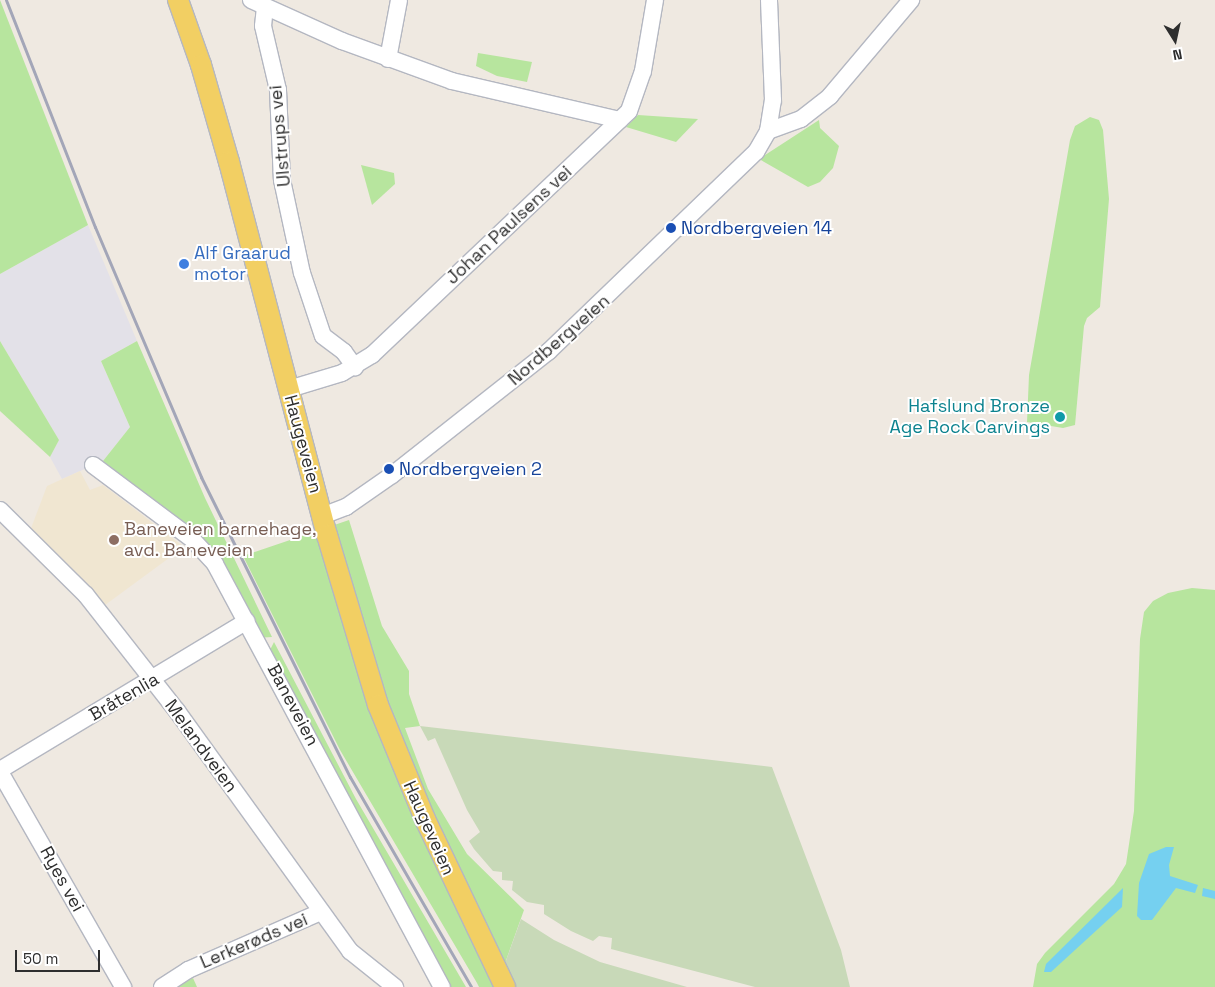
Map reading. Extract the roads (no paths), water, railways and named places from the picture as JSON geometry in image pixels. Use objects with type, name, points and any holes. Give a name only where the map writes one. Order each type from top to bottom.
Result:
[{"type":"main road","name":"Haugeveien","points":[[178,0],[227,153],[348,611],[389,735],[473,925],[505,987]]},
{"type":"street","points":[[388,59],[399,0]]},
{"type":"street","name":"Johan Paulsens vei","points":[[289,389],[325,380],[355,366],[384,343],[620,120],[633,104],[641,79],[655,0]]},
{"type":"street","name":"Nordbergveien","points":[[322,516],[346,507],[392,475],[548,352],[748,161],[768,131],[774,75],[769,0]]},
{"type":"street","points":[[768,131],[801,119],[824,101],[911,0]]},
{"type":"street","name":"Ulstrups vei","points":[[258,4],[388,59],[495,94],[620,120]]},
{"type":"street","name":"Ulstrups vei","points":[[258,4],[278,90],[282,180],[302,273],[323,336],[344,352],[355,366]]},
{"type":"street","name":"Baneveien","points":[[93,465],[205,550],[247,621],[442,987]]},
{"type":"street","name":"Melandveien","points":[[0,510],[70,576],[153,680],[350,952],[394,987]]},
{"type":"street","name":"Bråtenlia","points":[[0,771],[153,680],[247,621]]},
{"type":"street","name":"Ryes vei","points":[[0,771],[123,987]]},
{"type":"street","name":"Lerkerøds vei","points":[[162,987],[188,970],[321,912]]},
{"type":"water","points":[[1166,847],[1174,847],[1169,865],[1170,876],[1198,885],[1195,893],[1176,888],[1152,920],[1141,920],[1137,916],[1139,883],[1149,854]]},
{"type":"water","points":[[1123,888],[1122,907],[1051,972],[1044,972],[1046,964]]},
{"type":"water","points":[[1203,888],[1215,891],[1215,899],[1202,896]]},
{"type":"railway","points":[[6,0],[95,227],[201,477],[350,777],[471,987]]},
{"type":"place","name":"Nordbergveien 14","points":[[671,228]]},
{"type":"place","name":"Alf Graarud motor","points":[[184,264]]},
{"type":"place","name":"Hafslund Bronze Age Rock Carvings","points":[[1060,417]]},
{"type":"place","name":"Nordbergveien 2","points":[[389,469]]},
{"type":"place","name":"Baneveien barnehage, avd. Baneveien","points":[[114,540]]}]
